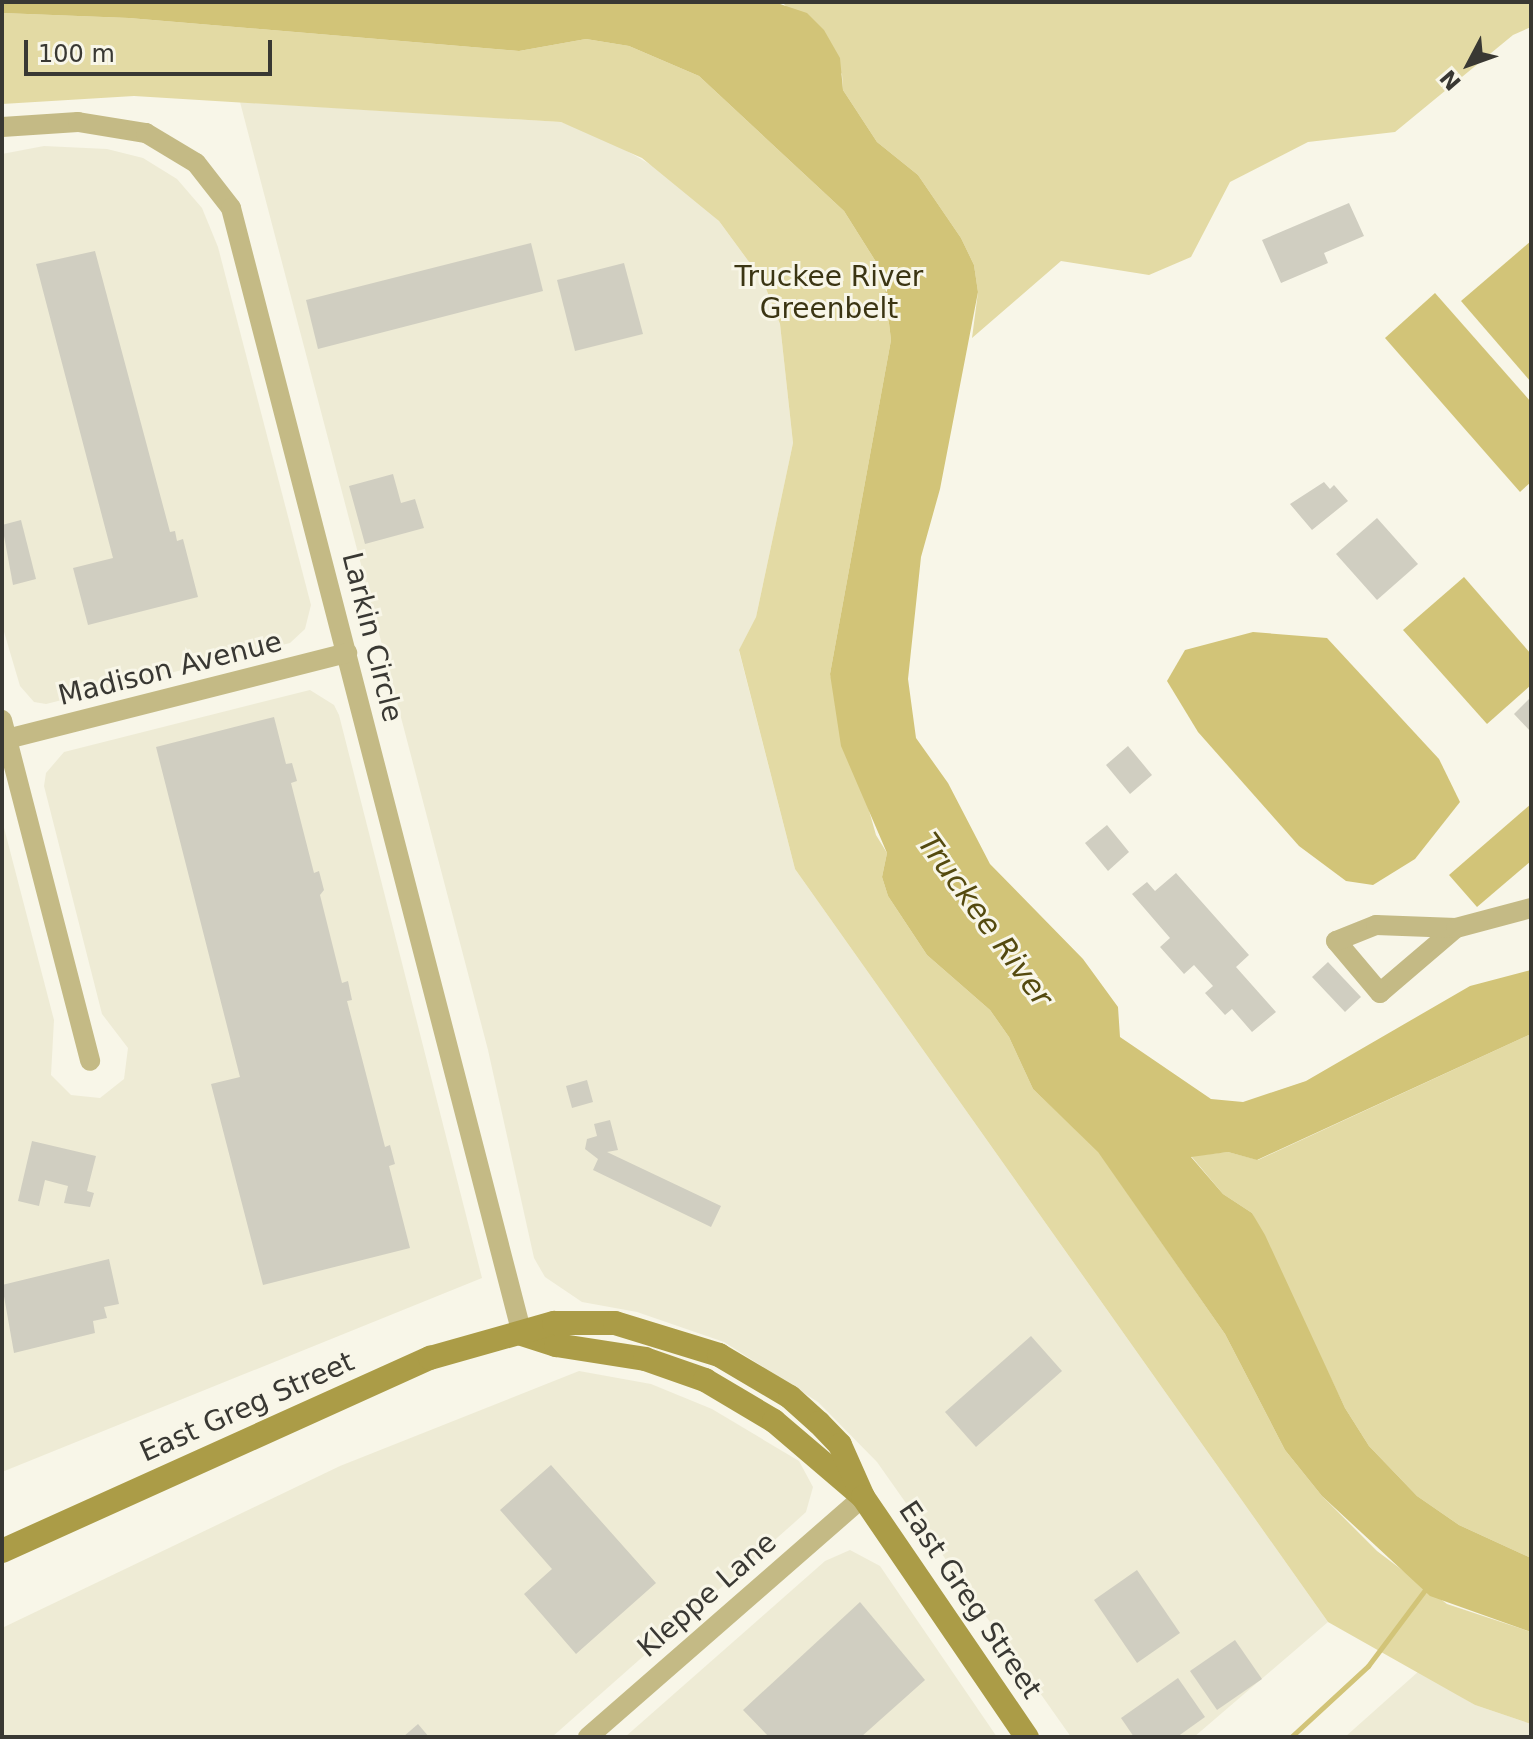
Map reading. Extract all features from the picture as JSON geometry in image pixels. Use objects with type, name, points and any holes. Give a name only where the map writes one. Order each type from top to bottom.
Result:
[{"type":"main road","name":"East Greg Street","points":[[2,1551],[416,1363],[522,1334],[556,1345],[645,1359],[705,1380],[774,1421],[863,1497],[1027,1737]]},
{"type":"street","name":"Larkin Circle","points":[[2,127],[78,122],[146,133],[196,163],[231,208],[522,1334]]},
{"type":"street","name":"Madison Avenue","points":[[4,730],[347,653]]},
{"type":"street","points":[[4,730],[90,1061]]},
{"type":"street","points":[[1456,928],[1380,993],[1336,941],[1376,925],[1456,928],[1531,908]]},
{"type":"street","name":"Kleppe Lane","points":[[588,1737],[863,1497]]},
{"type":"shaded area","points":[[240,102],[561,122],[603,137],[670,176],[719,221],[763,281],[780,324],[793,443],[756,617],[739,651],[795,869],[1328,1622],[1194,1737],[1071,1737],[877,1462],[818,1402],[724,1342],[637,1312],[582,1302],[545,1277],[534,1258],[488,1050]]},
{"type":"shaded area","points":[[44,146],[107,149],[143,158],[177,179],[202,208],[218,247],[311,605],[305,629],[290,643],[46,704],[34,702],[20,686],[2,625],[2,154]]},
{"type":"shaded area","points":[[310,690],[334,705],[339,715],[482,1278],[2,1472],[2,820],[54,1020],[51,1075],[71,1095],[100,1098],[124,1079],[128,1048],[102,1014],[44,786],[46,773],[64,752]]},
{"type":"shaded area","points":[[579,1371],[651,1384],[712,1409],[799,1461],[813,1487],[806,1512],[552,1737],[2,1737],[2,1628],[340,1466]]},
{"type":"shaded area","points":[[850,1550],[880,1566],[997,1737],[625,1737],[825,1561]]},
{"type":"shaded area","points":[[1419,1671],[1475,1705],[1531,1724],[1531,1737],[1345,1737]]},
{"type":"green space","points":[[774,2],[1531,2],[1531,27],[1513,35],[1395,132],[1308,142],[1230,182],[1191,257],[1149,275],[1061,261],[972,338],[978,292],[974,265],[961,238],[918,175],[877,142],[843,90],[842,74],[784,4]]},
{"type":"green space","name":"Truckee River Greenbelt","points":[[2,13],[129,18],[519,51],[586,39],[629,46],[699,76],[844,211],[883,273],[891,340],[830,674],[876,835],[887,853],[882,877],[888,896],[927,955],[990,1010],[1009,1037],[1033,1089],[1098,1151],[1225,1334],[1285,1450],[1322,1496],[1377,1551],[1447,1604],[1531,1632],[1531,1724],[1475,1705],[1328,1622],[795,869],[739,650],[756,617],[793,443],[780,324],[763,281],[719,221],[642,158],[561,122],[134,96],[2,104]]},
{"type":"green space","points":[[1531,1034],[1531,1558],[1459,1525],[1417,1496],[1369,1446],[1345,1408],[1252,1213],[1223,1194],[1191,1156],[1228,1152],[1258,1160]]},
{"type":"water","name":"Truckee River","points":[[2,2],[774,2],[807,13],[824,30],[840,58],[843,90],[877,142],[918,175],[961,238],[974,265],[978,292],[940,489],[921,557],[908,679],[916,738],[948,783],[990,864],[1083,959],[1118,1007],[1120,1037],[1211,1099],[1243,1102],[1306,1081],[1470,986],[1531,970],[1531,1034],[1257,1160],[1228,1152],[1191,1157],[1223,1194],[1252,1213],[1345,1408],[1369,1446],[1417,1496],[1459,1525],[1531,1558],[1531,1632],[1430,1596],[1322,1496],[1285,1450],[1225,1334],[1098,1152],[1033,1089],[1009,1037],[990,1010],[927,955],[888,896],[882,877],[887,853],[841,746],[830,674],[891,340],[883,273],[844,211],[699,76],[629,46],[586,39],[519,51],[129,18],[2,13]]},
{"type":"water","points":[[1531,241],[1531,382],[1461,301]]},
{"type":"water","points":[[1435,293],[1531,402],[1531,482],[1520,492],[1385,338]]},
{"type":"water","points":[[1464,577],[1531,654],[1531,685],[1487,724],[1403,630]]},
{"type":"water","points":[[1253,632],[1327,638],[1439,759],[1460,802],[1415,859],[1373,885],[1346,881],[1299,846],[1198,732],[1167,681],[1185,650]]},
{"type":"water","points":[[1531,804],[1531,861],[1477,907],[1449,875]]},
{"type":"building","points":[[1349,203],[1364,236],[1324,253],[1328,263],[1281,283],[1262,240]]},
{"type":"building","points":[[531,243],[543,291],[318,349],[306,300]]},
{"type":"building","points":[[95,251],[170,532],[175,531],[177,541],[183,539],[198,597],[88,625],[73,568],[113,558],[36,264]]},
{"type":"building","points":[[624,263],[643,334],[575,351],[557,280]]},
{"type":"building","points":[[393,474],[401,503],[415,499],[424,528],[365,544],[349,486]]},
{"type":"building","points":[[1324,482],[1330,489],[1334,485],[1348,501],[1312,530],[1290,504]]},
{"type":"building","points":[[1377,518],[1418,564],[1377,600],[1336,554]]},
{"type":"building","points":[[21,520],[36,579],[13,585],[2,525]]},
{"type":"building","points":[[1531,697],[1531,732],[1514,714]]},
{"type":"building","points":[[274,717],[286,764],[292,763],[297,781],[291,783],[314,873],[319,871],[324,890],[320,895],[342,983],[348,981],[352,1000],[347,1001],[385,1147],[390,1145],[395,1164],[389,1166],[410,1248],[263,1285],[211,1084],[240,1077],[156,747]]},
{"type":"building","points":[[1128,746],[1152,775],[1130,794],[1106,765]]},
{"type":"building","points":[[1107,825],[1129,852],[1108,871],[1085,843]]},
{"type":"building","points":[[1176,873],[1249,955],[1236,967],[1276,1012],[1252,1032],[1232,1009],[1225,1015],[1205,993],[1213,986],[1194,965],[1184,974],[1160,947],[1170,938],[1132,894],[1147,882],[1155,891]]},
{"type":"building","points":[[1328,962],[1361,997],[1345,1012],[1312,977]]},
{"type":"building","points":[[587,1080],[593,1102],[572,1108],[566,1086]]},
{"type":"building","points":[[610,1120],[618,1150],[607,1152],[721,1206],[711,1227],[593,1170],[598,1159],[585,1149],[587,1139],[597,1136],[594,1124]]},
{"type":"building","points":[[32,1141],[96,1156],[87,1191],[94,1193],[90,1207],[64,1203],[68,1186],[45,1180],[39,1206],[18,1201]]},
{"type":"building","points":[[109,1259],[119,1304],[104,1307],[107,1318],[93,1321],[95,1333],[14,1353],[2,1285]]},
{"type":"building","points":[[1031,1336],[1062,1371],[976,1447],[945,1412]]},
{"type":"building","points":[[551,1465],[656,1583],[576,1654],[524,1594],[552,1569],[500,1510]]},
{"type":"building","points":[[1137,1570],[1180,1633],[1137,1663],[1094,1600]]},
{"type":"building","points":[[860,1602],[925,1680],[861,1737],[769,1737],[743,1710]]},
{"type":"building","points":[[1235,1640],[1262,1679],[1217,1710],[1190,1671]]},
{"type":"building","points":[[1178,1678],[1205,1717],[1177,1737],[1134,1737],[1121,1718]]},
{"type":"building","points":[[418,1724],[429,1737],[403,1737]]},
{"type":"waterway","points":[[1291,1737],[1368,1666],[1427,1587]]}]
